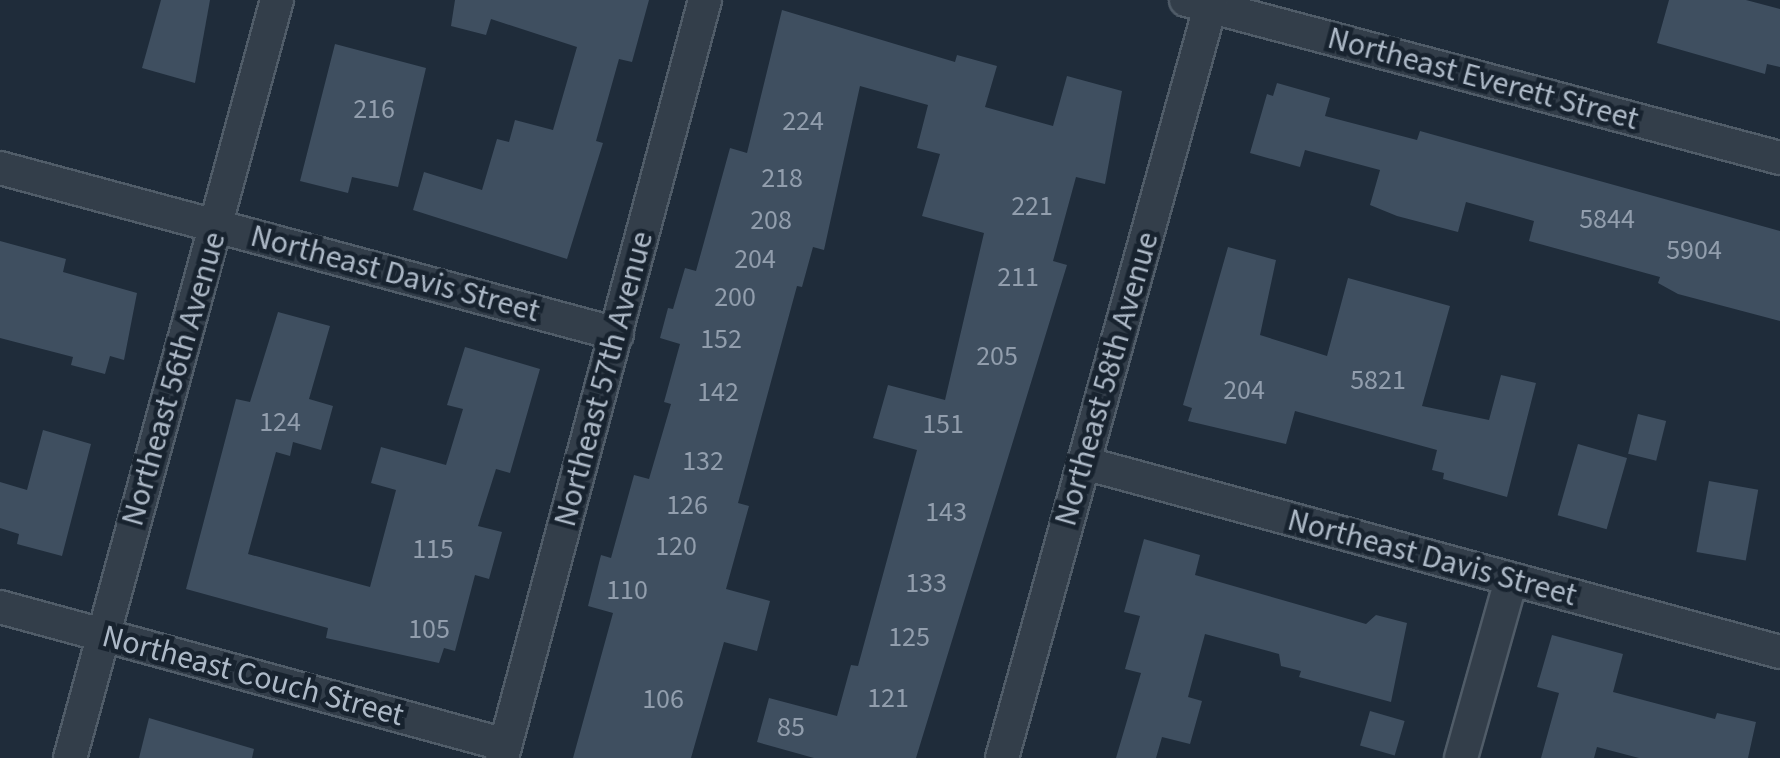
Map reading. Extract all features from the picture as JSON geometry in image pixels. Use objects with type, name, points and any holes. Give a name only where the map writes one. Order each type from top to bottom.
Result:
[{"type":"street","name":"Northeast 56th Avenue","points":[[70,758],[277,0]]},
{"type":"street","name":"Northeast 57th Avenue","points":[[504,752],[705,0]]},
{"type":"street","name":"Northeast Everett Street","points":[[1203,2],[1780,158]]},
{"type":"street","name":"Northeast 58th Avenue","points":[[1002,758],[1084,464],[1203,2]]},
{"type":"street","name":"Northeast Davis Street","points":[[0,168],[617,334]]},
{"type":"street","name":"Northeast Davis Street","points":[[1084,464],[1780,652]]},
{"type":"street","points":[[1461,758],[1511,580]]},
{"type":"street","name":"Northeast Couch Street","points":[[0,607],[504,752]]},
{"type":"building","points":[[161,0],[210,0],[195,83],[142,68]]},
{"type":"building","points":[[455,0],[649,0],[632,62],[619,59],[596,141],[603,143],[567,259],[413,210],[424,172],[482,190],[497,139],[509,142],[515,120],[553,130],[577,47],[491,19],[486,35],[451,26]]},
{"type":"building","points":[[1669,0],[1746,0],[1780,9],[1780,67],[1767,64],[1765,74],[1657,43]]},
{"type":"building","points":[[782,10],[955,62],[957,55],[997,66],[985,107],[1053,126],[1067,76],[1122,91],[1105,184],[1076,177],[1053,261],[1067,265],[916,758],[814,758],[757,742],[769,698],[837,716],[851,665],[858,666],[917,450],[873,438],[888,385],[945,400],[984,233],[922,216],[940,154],[917,148],[928,105],[860,86],[824,250],[813,247],[802,287],[797,286],[738,503],[749,506],[726,589],[770,601],[757,651],[724,642],[691,758],[573,758],[613,613],[588,606],[601,555],[611,558],[634,475],[649,479],[671,404],[664,402],[680,344],[660,338],[668,308],[673,309],[685,268],[696,271],[730,148],[747,153]]},
{"type":"building","points":[[335,44],[426,68],[398,187],[352,177],[348,193],[300,181]]},
{"type":"building","points":[[1277,83],[1330,98],[1325,116],[1417,140],[1420,131],[1780,231],[1780,321],[1678,294],[1658,283],[1660,277],[1529,241],[1534,221],[1466,202],[1458,232],[1397,216],[1370,205],[1380,170],[1305,150],[1300,167],[1250,153],[1267,94],[1273,96]]},
{"type":"building","points":[[0,241],[66,259],[63,272],[137,293],[124,360],[110,356],[105,374],[71,365],[73,357],[0,338]]},
{"type":"building","points":[[1228,247],[1276,260],[1260,335],[1327,356],[1348,278],[1450,306],[1422,406],[1489,420],[1501,375],[1536,383],[1507,497],[1443,479],[1444,473],[1432,470],[1437,450],[1295,411],[1286,444],[1188,421],[1192,408],[1183,405]]},
{"type":"building","points":[[278,312],[330,326],[309,399],[333,406],[321,450],[293,442],[290,456],[276,452],[248,554],[370,587],[396,490],[371,483],[381,447],[446,465],[463,409],[447,405],[465,347],[540,369],[510,473],[496,469],[478,526],[502,532],[489,579],[475,575],[455,651],[444,648],[439,663],[326,638],[328,628],[186,589],[236,399],[250,402]]},
{"type":"building","points":[[1638,414],[1666,421],[1656,461],[1628,454]]},
{"type":"building","points":[[43,430],[91,444],[62,556],[17,544],[19,534],[0,528],[0,482],[27,490]]},
{"type":"building","points":[[1578,444],[1627,458],[1607,529],[1558,515]]},
{"type":"building","points":[[1709,481],[1758,490],[1746,561],[1696,552]]},
{"type":"building","points":[[1144,539],[1200,555],[1195,575],[1366,624],[1376,615],[1407,623],[1391,702],[1299,677],[1301,671],[1281,666],[1279,654],[1205,634],[1188,697],[1202,701],[1190,744],[1162,737],[1156,758],[1116,758],[1141,673],[1125,669],[1140,616],[1124,612]]},
{"type":"building","points":[[1552,635],[1623,654],[1613,692],[1715,719],[1717,713],[1756,722],[1748,758],[1639,758],[1597,747],[1594,758],[1541,758],[1559,693],[1537,687]]},
{"type":"building","points":[[1370,711],[1405,721],[1395,756],[1360,746]]},
{"type":"building","points":[[149,718],[254,749],[252,758],[139,758]]}]
